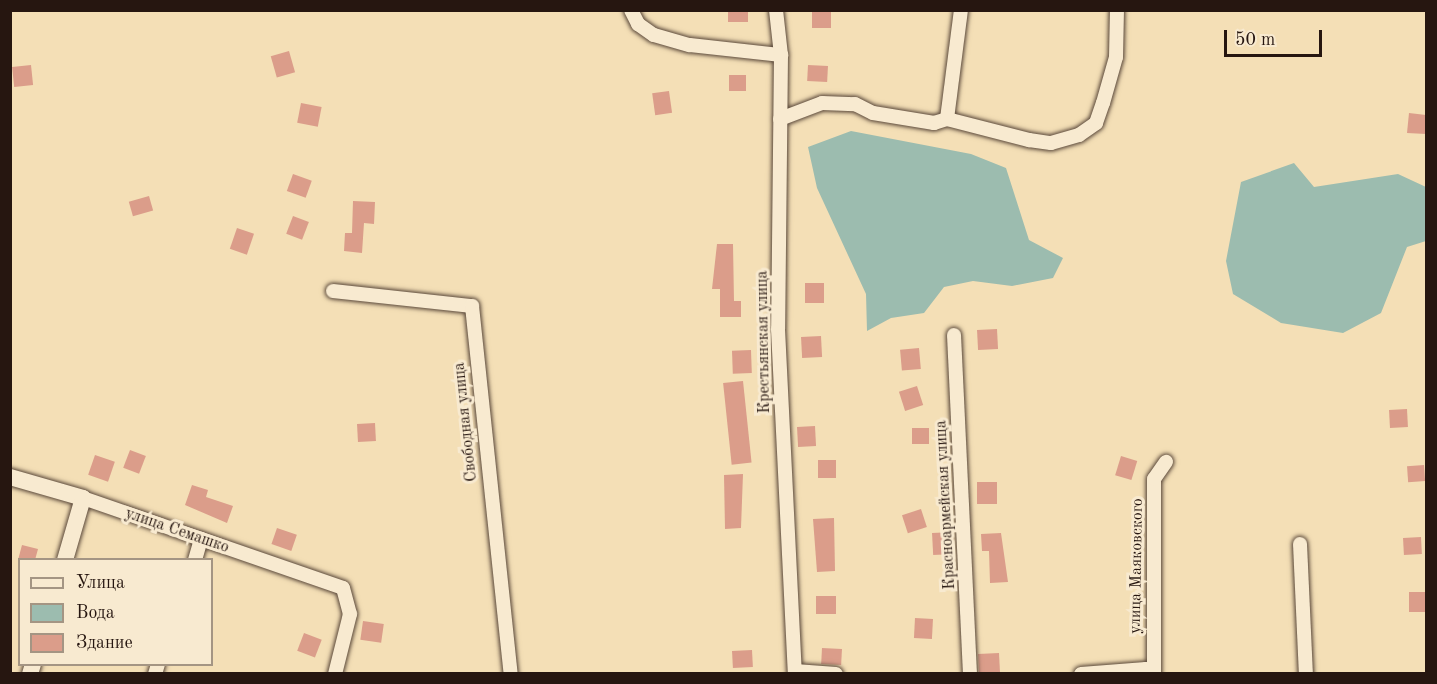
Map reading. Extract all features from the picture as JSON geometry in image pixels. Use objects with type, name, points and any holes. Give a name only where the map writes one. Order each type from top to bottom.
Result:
[{"type":"street","points":[[631,10],[638,24],[663,38],[690,45],[781,55]]},
{"type":"street","name":"Крестьянская улица","points":[[776,10],[781,55],[778,329],[795,672]]},
{"type":"street","points":[[947,119],[961,10]]},
{"type":"street","points":[[780,119],[822,103],[855,104],[873,113],[934,123],[947,119],[1029,140],[1051,143],[1096,123],[1116,57],[1117,10]]},
{"type":"street","name":"Свободная улица","points":[[333,291],[471,306],[511,674]]},
{"type":"street","name":"Красноармейская улица","points":[[954,335],[970,674]]},
{"type":"street","name":"улица Маяковского","points":[[1154,674],[1154,479],[1166,462]]},
{"type":"street","name":"улица Семашко","points":[[10,477],[83,498],[343,588],[350,614],[335,674]]},
{"type":"street","points":[[66,558],[83,498]]},
{"type":"street","points":[[196,558],[201,539]]},
{"type":"street","points":[[1300,544],[1306,674]]},
{"type":"street","points":[[1081,674],[1146,669],[1149,674]]},
{"type":"street","points":[[795,672],[836,674]]},
{"type":"water","points":[[851,131],[971,154],[1006,168],[1029,240],[1063,258],[1053,278],[1012,286],[973,281],[944,287],[924,313],[891,318],[867,331],[866,294],[817,188],[808,147]]},
{"type":"water","points":[[1294,163],[1314,187],[1398,174],[1426,187],[1426,241],[1407,247],[1381,313],[1343,333],[1281,323],[1233,294],[1226,261],[1241,182]]},
{"type":"building","points":[[728,10],[748,10],[748,22],[728,22]]},
{"type":"building","points":[[812,10],[831,10],[831,28],[812,28]]},
{"type":"building","points":[[289,51],[295,72],[277,77],[271,56]]},
{"type":"building","points":[[31,65],[33,85],[14,87],[12,67]]},
{"type":"building","points":[[808,65],[828,66],[827,82],[807,81]]},
{"type":"building","points":[[729,75],[746,75],[746,91],[729,91]]},
{"type":"building","points":[[669,91],[672,113],[655,115],[652,93]]},
{"type":"building","points":[[301,103],[322,107],[318,127],[297,123]]},
{"type":"building","points":[[1409,113],[1426,115],[1426,134],[1407,133]]},
{"type":"building","points":[[293,174],[312,181],[306,198],[287,191]]},
{"type":"building","points":[[149,196],[153,210],[133,216],[129,202]]},
{"type":"building","points":[[353,201],[375,202],[374,224],[364,223],[362,253],[344,251],[345,233],[352,233]]},
{"type":"building","points":[[293,216],[309,222],[302,240],[286,234]]},
{"type":"building","points":[[237,228],[254,234],[247,255],[230,249]]},
{"type":"building","points":[[717,244],[733,244],[734,301],[741,301],[741,317],[720,317],[720,289],[712,289]]},
{"type":"building","points":[[805,283],[824,283],[824,303],[805,303]]},
{"type":"building","points":[[997,329],[998,349],[978,350],[977,330]]},
{"type":"building","points":[[821,336],[822,357],[802,358],[801,337]]},
{"type":"building","points":[[919,348],[921,369],[902,371],[900,350]]},
{"type":"building","points":[[751,350],[752,373],[733,374],[732,351]]},
{"type":"building","points":[[743,381],[752,463],[732,465],[723,383]]},
{"type":"building","points":[[917,386],[923,405],[905,411],[899,392]]},
{"type":"building","points":[[1407,409],[1408,427],[1390,428],[1389,410]]},
{"type":"building","points":[[375,423],[376,441],[358,442],[357,424]]},
{"type":"building","points":[[815,426],[816,446],[798,447],[797,427]]},
{"type":"building","points":[[912,428],[929,428],[929,444],[912,444]]},
{"type":"building","points":[[130,450],[146,456],[139,474],[123,468]]},
{"type":"building","points":[[95,455],[115,462],[108,482],[88,475]]},
{"type":"building","points":[[1121,456],[1137,461],[1131,480],[1115,475]]},
{"type":"building","points":[[818,460],[836,460],[836,478],[818,478]]},
{"type":"building","points":[[1424,465],[1425,481],[1408,482],[1407,466]]},
{"type":"building","points":[[743,474],[741,528],[725,529],[724,475]]},
{"type":"building","points":[[977,482],[997,482],[997,504],[977,504]]},
{"type":"building","points":[[192,485],[208,490],[206,497],[233,506],[227,523],[185,505]]},
{"type":"building","points":[[921,509],[927,527],[908,533],[902,515]]},
{"type":"building","points":[[834,518],[835,571],[817,572],[813,519]]},
{"type":"building","points":[[277,528],[297,535],[291,551],[271,544]]},
{"type":"building","points":[[953,532],[954,554],[933,555],[932,533]]},
{"type":"building","points":[[1001,533],[1008,582],[990,583],[989,551],[982,551],[981,534]]},
{"type":"building","points":[[1421,537],[1422,554],[1404,555],[1403,538]]},
{"type":"building","points":[[22,545],[38,549],[36,558],[19,558]]},
{"type":"building","points":[[1409,592],[1426,592],[1426,612],[1409,612]]},
{"type":"building","points":[[816,596],[836,596],[836,614],[816,614]]},
{"type":"building","points":[[915,618],[933,619],[932,639],[914,638]]},
{"type":"building","points":[[363,621],[384,624],[381,643],[360,640]]},
{"type":"building","points":[[304,633],[322,640],[315,658],[297,651]]},
{"type":"building","points":[[822,648],[842,649],[841,665],[821,664]]},
{"type":"building","points":[[752,650],[753,667],[733,668],[732,651]]},
{"type":"building","points":[[999,653],[1000,673],[979,674],[978,654]]}]
